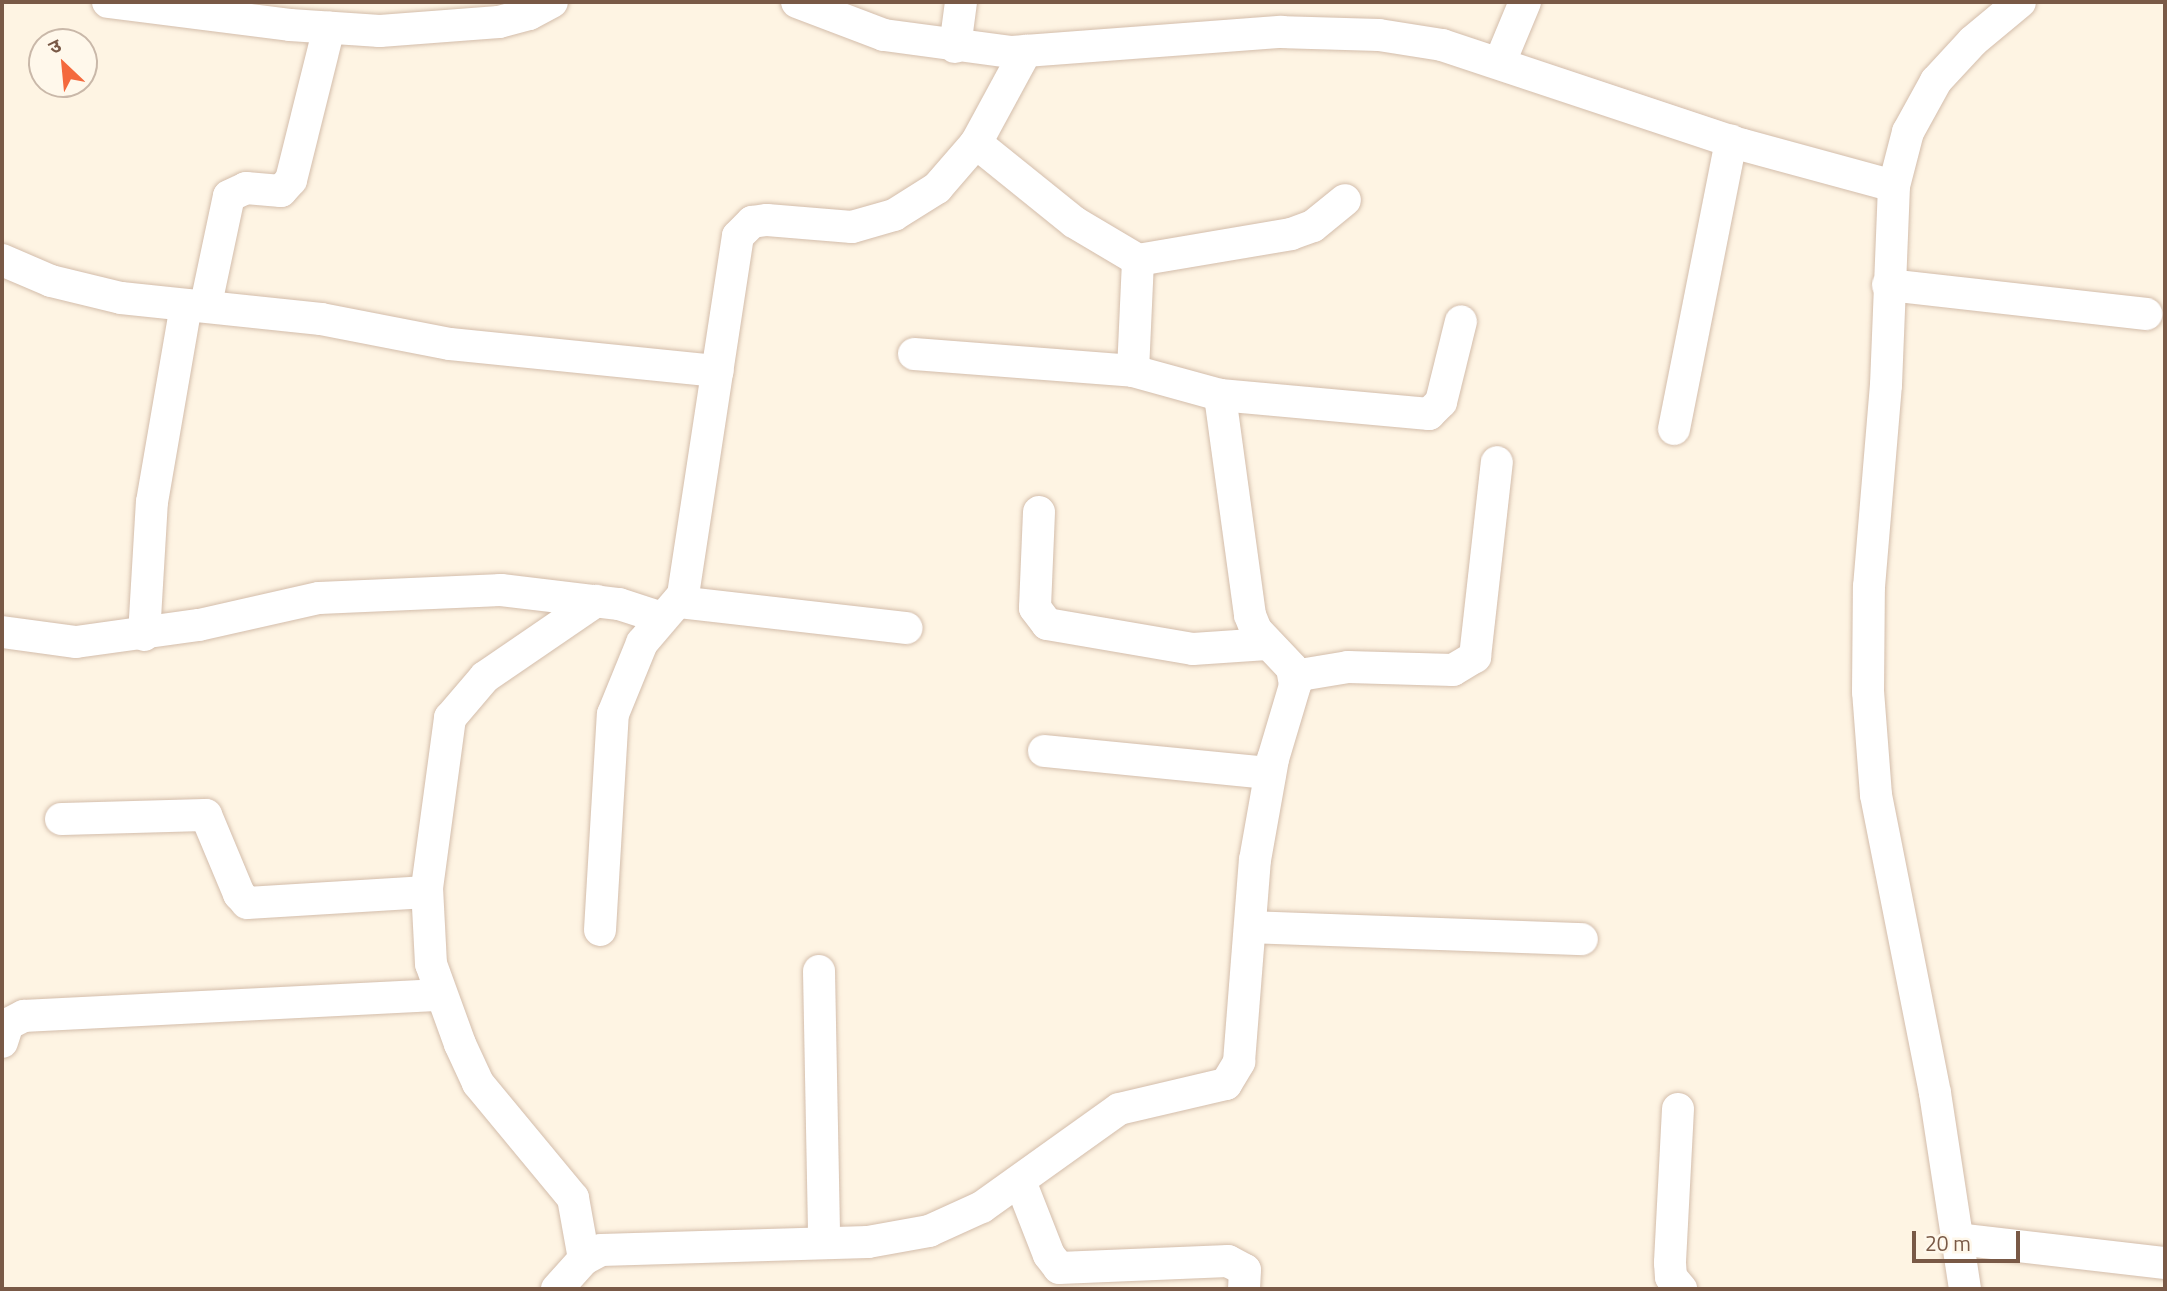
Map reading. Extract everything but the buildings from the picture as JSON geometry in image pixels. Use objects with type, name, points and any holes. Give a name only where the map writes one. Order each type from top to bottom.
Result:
[{"type":"street","points":[[108,2],[345,20],[443,15],[499,22],[550,2]]},
{"type":"street","points":[[955,47],[961,2]]},
{"type":"street","points":[[1500,62],[1525,2]]},
{"type":"street","points":[[1965,1289],[1935,1093],[1876,795],[1868,692],[1894,186],[1908,132],[1936,80],[1973,41],[2020,2]]},
{"type":"street","points":[[809,5],[884,35],[955,47],[1026,51],[1281,32],[1379,35],[1442,45],[1500,62],[1731,141],[1894,186]]},
{"type":"street","points":[[144,635],[152,502],[196,305],[229,196],[246,188],[281,191],[291,180],[345,20]]},
{"type":"street","points":[[600,930],[613,714],[628,671],[670,610],[688,575],[742,227],[767,220],[852,227],[894,215],[937,188],[976,143],[1026,51]]},
{"type":"street","points":[[1674,429],[1731,141]]},
{"type":"street","points":[[976,143],[1074,222],[1138,260],[1291,234],[1313,226],[1345,200]]},
{"type":"street","points":[[2,260],[75,287],[196,305],[321,319],[450,344],[718,371]]},
{"type":"street","points":[[1133,371],[1138,260]]},
{"type":"street","points":[[1888,285],[2146,314]]},
{"type":"street","points":[[914,354],[1133,371],[1220,395],[1429,414],[1441,402],[1461,320]]},
{"type":"street","points":[[558,1289],[584,1259],[601,1250],[868,1242],[929,1231],[982,1208],[1119,1109],[1213,1089],[1234,1074],[1270,774],[1292,701],[1294,676],[1267,643],[1250,615],[1220,395]]},
{"type":"street","points":[[1294,676],[1348,667],[1453,670],[1475,657],[1497,462]]},
{"type":"street","points":[[1039,512],[1035,608],[1047,624],[1193,649],[1267,643]]},
{"type":"street","points":[[2,632],[76,642],[144,635],[319,598],[501,590],[670,610],[906,628]]},
{"type":"street","points":[[584,1259],[573,1198],[478,1083],[439,995],[431,964],[427,892],[450,718],[463,697],[485,677],[596,601]]},
{"type":"street","points":[[1044,751],[1270,774]]},
{"type":"street","points":[[61,819],[206,815],[239,894],[247,902],[427,892]]},
{"type":"street","points":[[1250,927],[1582,939]]},
{"type":"street","points":[[819,971],[824,1243]]},
{"type":"street","points":[[2,1042],[8,1024],[24,1016],[439,995]]},
{"type":"street","points":[[1678,1109],[1670,1263],[1674,1285],[1681,1289]]},
{"type":"street","points":[[1020,1181],[1049,1255],[1059,1268],[1228,1261],[1245,1270],[1244,1289]]},
{"type":"street","points":[[1957,1240],[2165,1263]]}]
